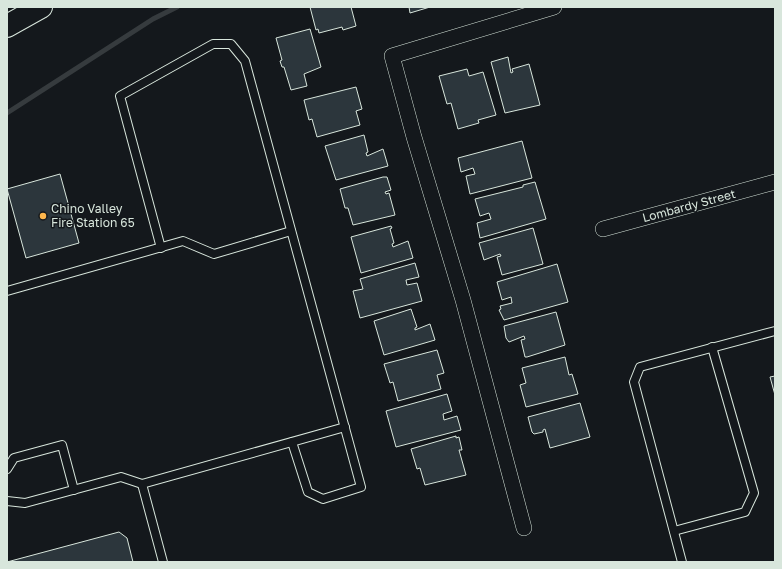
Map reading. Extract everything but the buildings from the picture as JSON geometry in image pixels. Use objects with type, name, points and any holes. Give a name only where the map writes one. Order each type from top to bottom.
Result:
[{"type":"highway","points":[[7,26],[41,7]]},
{"type":"street","points":[[524,528],[464,300],[414,137],[392,56],[554,7]]},
{"type":"street","name":"Lombardy Street","points":[[603,229],[775,182]]},
{"type":"lane","points":[[161,248],[120,96],[213,44],[231,44],[244,61],[361,487],[323,499],[308,492],[292,442]]},
{"type":"lane","points":[[7,291],[183,241],[214,254],[291,231]]},
{"type":"lane","points":[[682,562],[634,382],[640,367],[775,331]]},
{"type":"lane","points":[[674,531],[745,512],[754,494],[712,347]]},
{"type":"lane","points":[[7,501],[25,503],[121,477],[142,484],[345,427]]},
{"type":"lane","points":[[7,469],[14,458],[62,444],[74,490]]},
{"type":"lane","points":[[142,484],[163,562]]},
{"type":"waterway","points":[[7,113],[153,19],[177,7]]},
{"type":"place","name":"Chino Valley Fire Station 65","points":[[43,216]]}]
